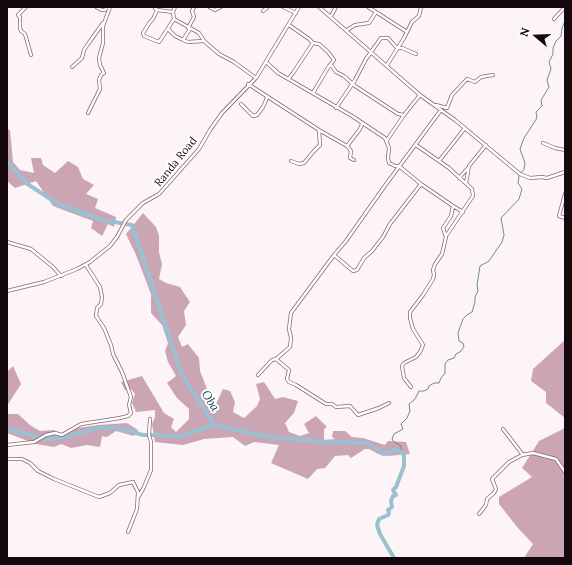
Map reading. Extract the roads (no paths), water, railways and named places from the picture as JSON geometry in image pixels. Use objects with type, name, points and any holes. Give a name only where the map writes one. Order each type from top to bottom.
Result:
[{"type":"street","points":[[26,7],[18,15],[20,17],[20,28],[21,31],[26,34],[31,55]]},
{"type":"street","points":[[96,7],[102,10],[109,7]]},
{"type":"street","points":[[72,67],[82,58],[84,50],[103,23],[109,7]]},
{"type":"street","points":[[154,7],[157,10],[173,12]]},
{"type":"street","points":[[174,19],[173,12],[175,7]]},
{"type":"street","points":[[183,40],[194,17],[192,11],[194,7]]},
{"type":"street","points":[[209,7],[215,10],[221,7]]},
{"type":"street","points":[[263,11],[268,7]]},
{"type":"street","points":[[283,7],[296,13]]},
{"type":"street","name":"Randa Road","points":[[7,291],[44,282],[61,276],[86,264],[110,246],[117,237],[126,220],[140,205],[159,194],[199,149],[222,113],[248,84],[256,78],[299,7]]},
{"type":"street","points":[[319,7],[420,95],[486,144],[511,167],[526,177],[547,178],[565,172]]},
{"type":"street","points":[[331,16],[336,7]]},
{"type":"street","points":[[368,7],[407,32]]},
{"type":"street","points":[[387,65],[412,22],[419,16],[421,7]]},
{"type":"street","points":[[554,19],[565,7]]},
{"type":"street","points":[[157,10],[153,19],[143,33],[144,36],[159,42],[168,29],[170,22],[174,19]]},
{"type":"street","points":[[347,30],[355,25],[369,23],[376,12]]},
{"type":"street","points":[[174,19],[199,33],[204,41],[222,57],[234,62],[256,78]]},
{"type":"street","points":[[88,113],[100,89],[100,76],[104,73],[99,61],[103,43],[103,23]]},
{"type":"street","points":[[289,25],[309,39],[312,43],[322,46],[334,60],[313,93]]},
{"type":"street","points":[[168,29],[175,36],[188,42],[204,41]]},
{"type":"street","points":[[336,108],[380,38],[388,38],[398,48],[402,48],[416,54]]},
{"type":"street","points":[[289,78],[312,43]]},
{"type":"street","points":[[266,62],[276,71],[362,123],[386,140],[389,148],[388,160],[395,166],[399,166],[421,184],[463,212]]},
{"type":"street","points":[[330,66],[332,66],[336,72],[344,76],[352,84],[398,114],[404,115]]},
{"type":"street","points":[[435,105],[447,108],[452,95],[467,79],[475,82],[481,77],[493,75]]},
{"type":"street","points":[[248,84],[319,130],[347,146],[351,151],[350,158],[354,160]]},
{"type":"street","points":[[241,104],[253,116],[257,115],[263,107],[267,98],[266,95]]},
{"type":"street","points":[[386,140],[420,95]]},
{"type":"street","points":[[258,375],[267,365],[268,361],[276,359],[290,347],[291,338],[289,329],[291,313],[346,241],[441,110]]},
{"type":"street","points":[[347,146],[360,129],[362,123]]},
{"type":"street","points":[[438,161],[465,128]]},
{"type":"street","points":[[291,161],[295,164],[302,164],[318,148],[320,143],[319,130]]},
{"type":"street","points":[[543,143],[565,150]]},
{"type":"street","points":[[459,178],[486,144]]},
{"type":"street","points":[[411,387],[404,378],[402,366],[404,363],[416,357],[423,345],[413,329],[410,312],[433,279],[434,264],[442,254],[446,237],[473,196],[472,187],[416,145]]},
{"type":"street","points":[[466,184],[469,166]]},
{"type":"street","points":[[334,255],[353,271],[357,270],[364,258],[372,251],[383,237],[390,224],[421,184]]},
{"type":"street","points":[[565,194],[559,216],[565,218]]},
{"type":"street","points":[[446,237],[443,228],[451,216],[453,206]]},
{"type":"street","points":[[7,242],[31,249],[53,267],[61,276]]},
{"type":"street","points":[[7,445],[34,442],[46,434],[55,433],[62,435],[81,424],[120,418],[128,416],[131,413],[129,405],[131,397],[124,377],[113,354],[104,328],[96,316],[102,297],[100,287],[86,264]]},
{"type":"street","points":[[276,359],[288,370],[289,382],[326,404],[332,404],[336,407],[350,406],[358,415],[389,403]]},
{"type":"street","points":[[138,498],[151,470],[151,442],[149,435],[150,419]]},
{"type":"street","points":[[503,429],[523,455]]},
{"type":"street","points":[[479,514],[486,505],[487,499],[494,493],[496,488],[492,479],[508,462],[523,455],[533,453],[556,459],[565,472]]},
{"type":"street","points":[[7,459],[22,459],[54,479],[99,497],[110,493],[119,485],[132,482],[138,492],[138,498],[133,521],[128,532]]},
{"type":"waterway","points":[[521,173],[524,169],[525,163],[520,149],[524,138],[537,118],[536,112],[542,106],[541,100],[549,87],[547,80],[551,69],[549,62],[553,54],[553,48],[556,41],[561,36],[565,21]]},
{"type":"waterway","name":"Oba","points":[[7,161],[26,183],[58,204],[102,220],[132,225],[182,375],[214,425],[269,437],[328,442],[367,443],[383,454],[395,449],[404,455],[404,466],[396,487],[393,490],[396,495],[393,496],[391,501],[392,507],[388,510],[388,515],[379,519],[377,525],[380,534],[394,558]]},
{"type":"waterway","points":[[401,452],[401,446],[392,439],[394,434],[403,429],[401,424],[407,418],[410,411],[409,404],[415,399],[419,391],[424,391],[434,383],[439,383],[445,373],[445,364],[448,360],[454,358],[456,354],[464,347],[463,343],[459,341],[458,333],[463,319],[472,312],[475,297],[478,291],[477,285],[480,266],[489,261],[502,242],[504,235],[501,218],[519,199],[522,189],[518,183],[519,176]]},
{"type":"waterway","points":[[7,429],[45,439],[62,438],[97,428],[119,428],[143,435],[178,437],[214,425]]}]
